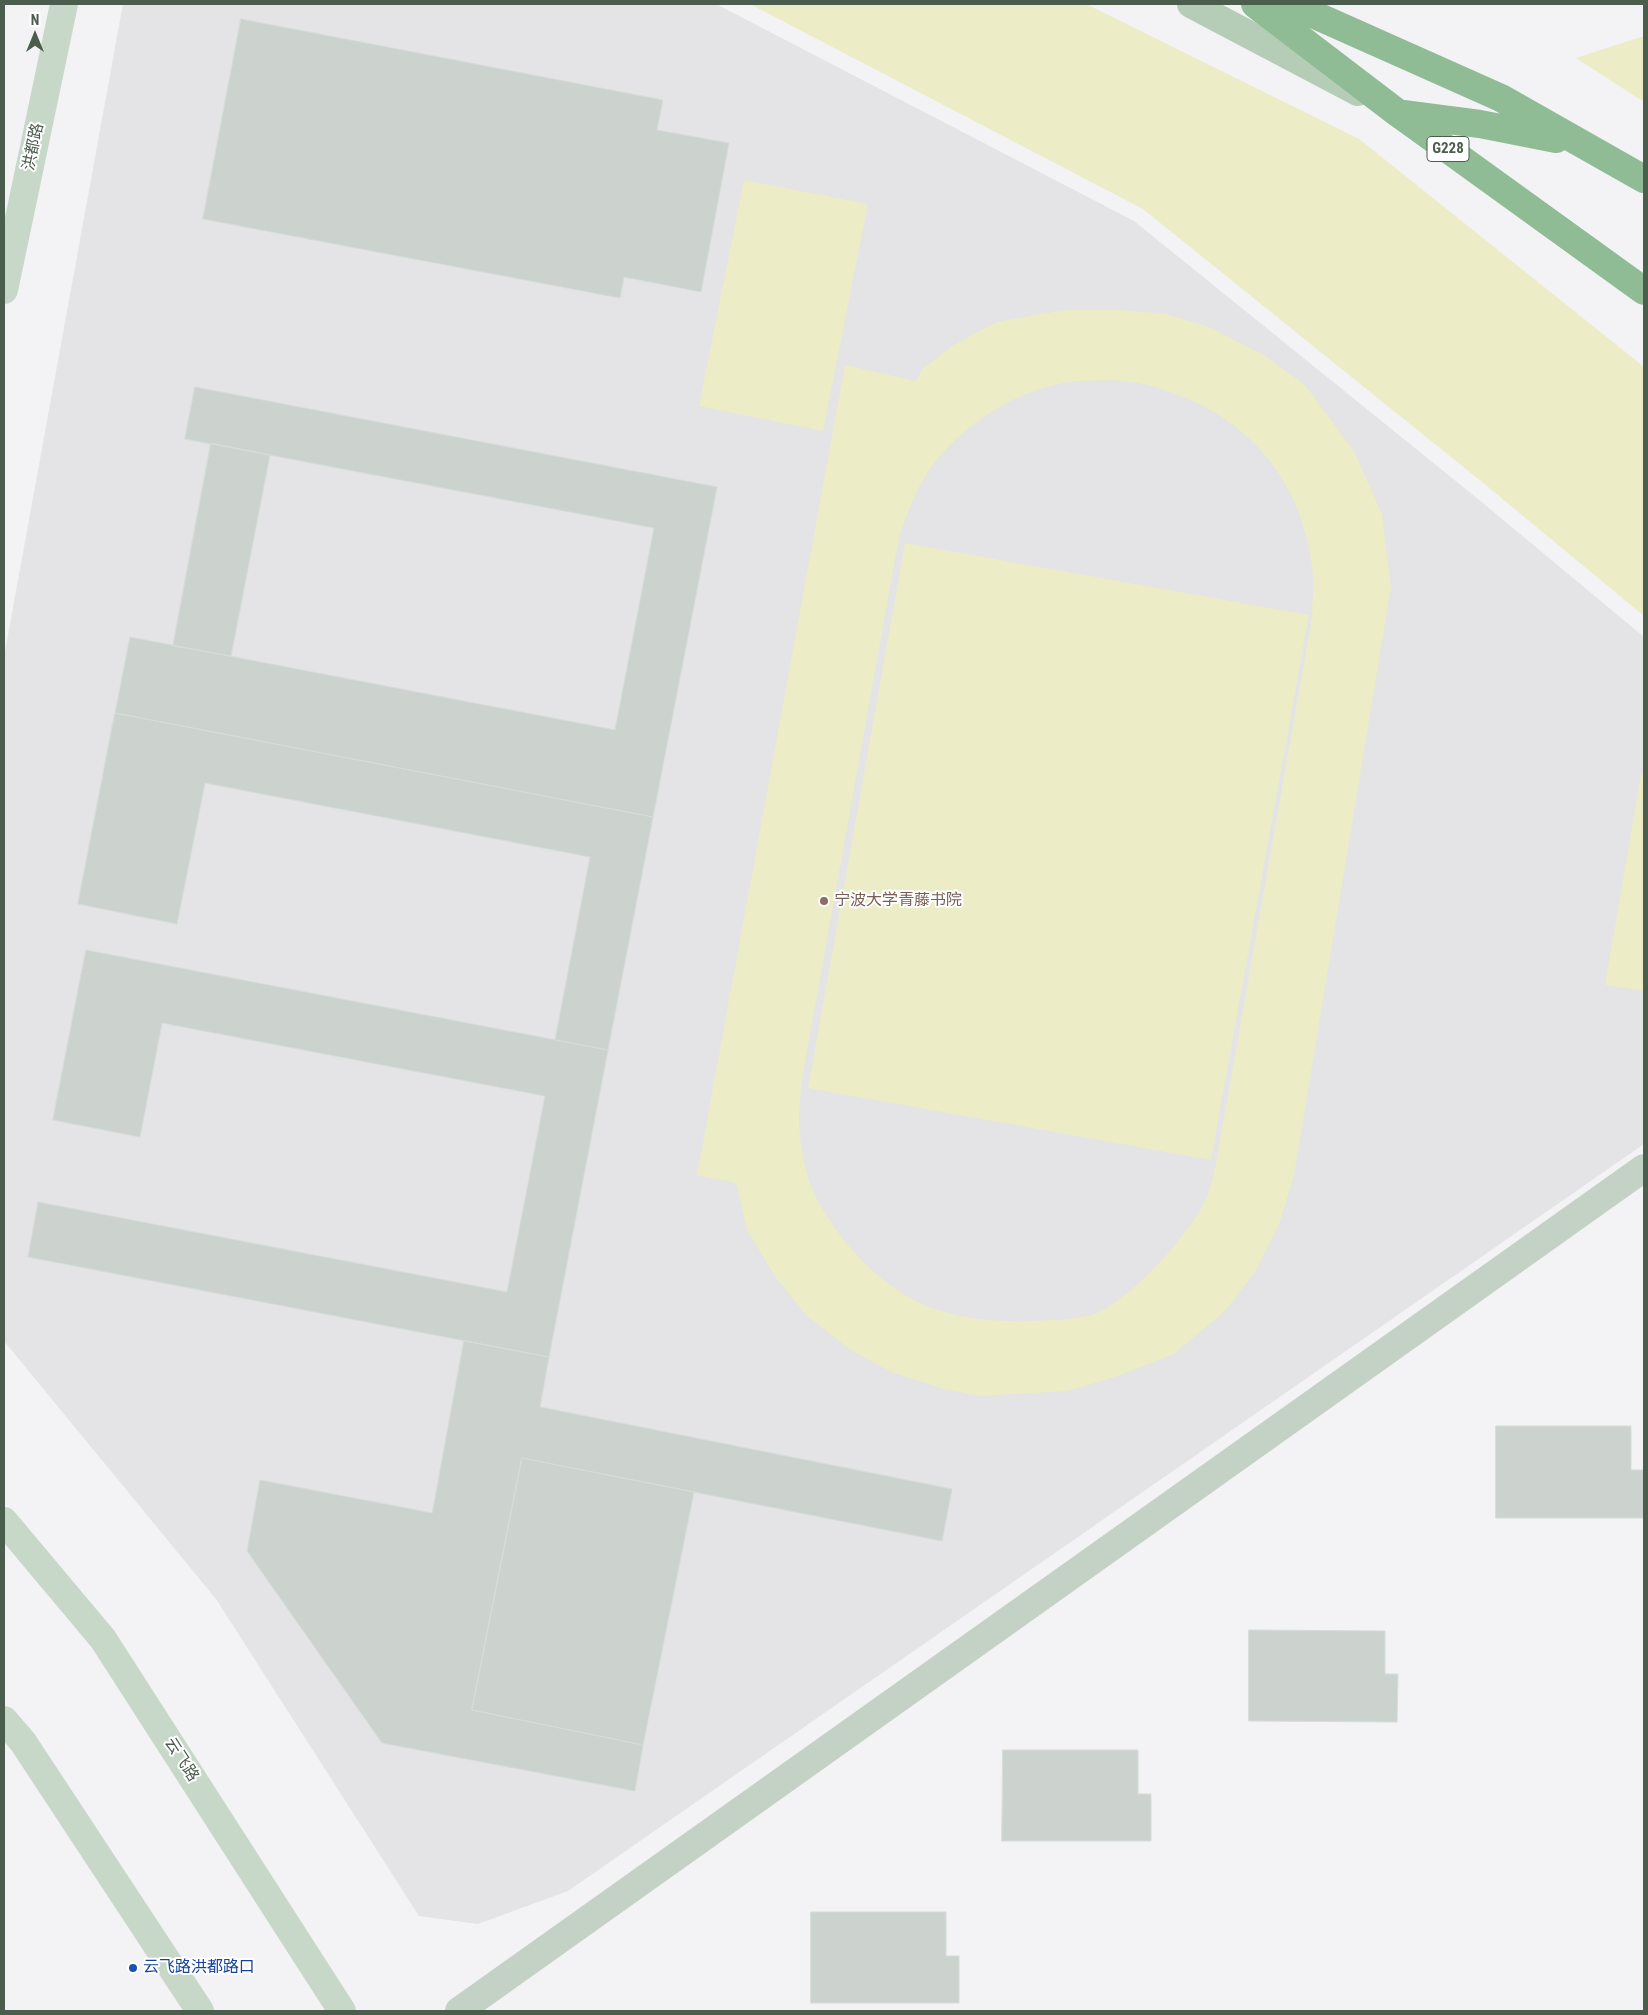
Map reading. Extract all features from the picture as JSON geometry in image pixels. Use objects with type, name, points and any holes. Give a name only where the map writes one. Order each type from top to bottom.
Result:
[{"type":"highway","name":"G228","points":[[1255,4],[1400,114],[1644,291]]},
{"type":"highway","points":[[1290,4],[1501,98],[1577,143],[1644,179]]},
{"type":"highway","points":[[1400,114],[1480,124],[1577,143]]},
{"type":"main road","name":"洪都路","points":[[4,290],[64,4]]},
{"type":"main road","points":[[1191,4],[1400,114]]},
{"type":"main road","name":"云飞路","points":[[4,1521],[103,1640],[342,2011]]},
{"type":"main road","points":[[4,1720],[23,1742],[200,2011]]},
{"type":"street","points":[[459,2011],[1644,1168]]},
{"type":"shaded area","name":"宁波大学青藤书院","points":[[123,4],[716,4],[1134,221],[1478,499],[1644,637],[1644,1144],[568,1891],[478,1924],[419,1916],[216,1599],[4,1341],[4,657]]},
{"type":"green space","points":[[750,4],[1086,4],[1359,139],[1644,367],[1644,616],[1487,486],[1143,209]]},
{"type":"green space","points":[[1644,36],[1644,102],[1576,58]]},
{"type":"green space","points":[[744,180],[868,204],[823,431],[699,406]]},
{"type":"green space","points":[[1065,310],[1124,310],[1166,314],[1207,326],[1264,355],[1305,385],[1354,451],[1382,514],[1391,588],[1294,1175],[1280,1222],[1255,1272],[1225,1311],[1174,1354],[1115,1377],[1068,1391],[981,1396],[944,1389],[891,1372],[849,1349],[806,1315],[776,1278],[747,1230],[736,1183],[697,1175],[845,365],[916,381],[922,369],[952,346],[996,322]],"holes":[[[1114,380],[1146,385],[1184,397],[1214,412],[1241,431],[1264,453],[1282,479],[1297,508],[1307,540],[1313,575],[1312,617],[1216,1163],[1207,1196],[1189,1227],[1160,1262],[1127,1293],[1097,1313],[1073,1318],[1029,1321],[1005,1321],[968,1317],[932,1308],[913,1300],[895,1289],[862,1261],[848,1245],[823,1209],[808,1178],[800,1136],[799,1119],[804,1068],[899,537],[916,494],[929,470],[942,454],[973,425],[1008,402],[1047,387],[1068,382]]]},
{"type":"green space","points":[[905,543],[1309,615],[1211,1160],[808,1088]]},
{"type":"green space","points":[[1641,774],[1644,774],[1644,991],[1605,985]]},
{"type":"building","points":[[241,19],[663,100],[657,130],[729,143],[701,292],[624,277],[620,298],[203,219]]},
{"type":"building","points":[[195,387],[717,487],[653,817],[115,713],[130,637],[615,730],[654,528],[185,439]]},
{"type":"building","points":[[211,443],[270,455],[231,656],[173,646]]},
{"type":"building","points":[[115,713],[653,817],[608,1050],[555,1040],[590,857],[205,783],[177,924],[78,904]]},
{"type":"building","points":[[86,950],[608,1050],[549,1357],[28,1257],[38,1202],[507,1292],[545,1096],[162,1023],[140,1137],[53,1120]]},
{"type":"building","points":[[464,1341],[549,1357],[540,1407],[952,1489],[942,1541],[522,1458],[472,1710],[643,1745],[635,1791],[382,1743],[247,1551],[260,1480],[432,1513]]},
{"type":"building","points":[[1496,1426],[1631,1426],[1631,1470],[1644,1470],[1644,1518],[1496,1518]]},
{"type":"building","points":[[522,1458],[694,1492],[643,1745],[472,1710]]},
{"type":"building","points":[[1249,1630],[1385,1631],[1385,1674],[1398,1674],[1397,1722],[1249,1721]]},
{"type":"building","points":[[1003,1750],[1138,1750],[1138,1794],[1151,1794],[1151,1841],[1002,1841]]},
{"type":"building","points":[[811,1912],[946,1912],[946,1956],[959,1956],[959,2003],[811,2003]]},
{"type":"place","name":"宁波大学青藤书院","points":[[824,901]]},
{"type":"place","name":"云飞路洪都路口","points":[[133,1968]]}]
